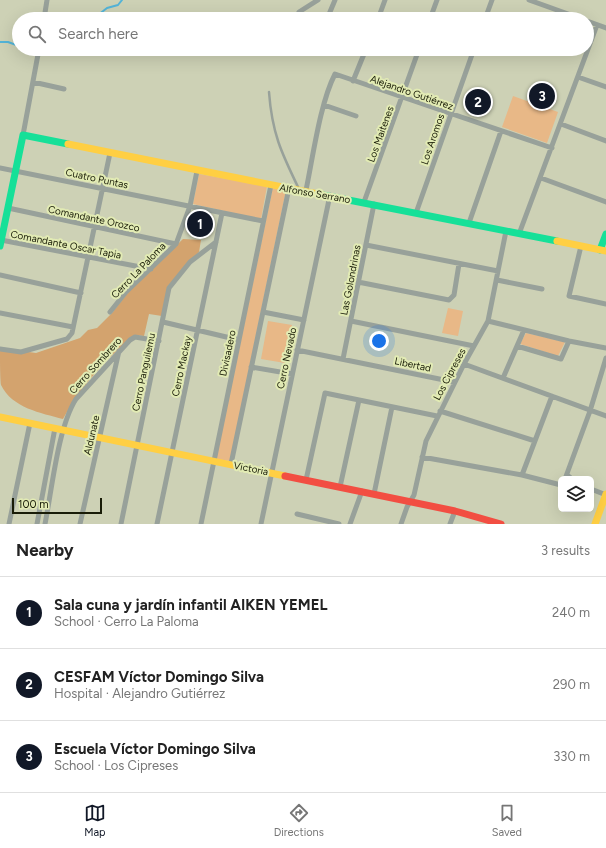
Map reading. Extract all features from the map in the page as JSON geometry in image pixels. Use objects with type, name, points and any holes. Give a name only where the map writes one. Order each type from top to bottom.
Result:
[{"type":"street","points":[[45,12],[47,0]]},
{"type":"street","points":[[299,12],[318,0]]},
{"type":"street","points":[[330,12],[335,0]]},
{"type":"street","points":[[381,12],[385,0]]},
{"type":"street","points":[[433,12],[437,0]]},
{"type":"street","points":[[488,12],[492,0]]},
{"type":"street","points":[[529,0],[562,12]]},
{"type":"street","points":[[594,24],[606,27]]},
{"type":"street","points":[[594,33],[597,25]]},
{"type":"street","points":[[1,243],[38,56]]},
{"type":"street","points":[[353,81],[363,56]]},
{"type":"street","name":"Los Maitenes","points":[[364,202],[417,56]]},
{"type":"street","name":"Los Aromos","points":[[416,213],[471,56]]},
{"type":"street","points":[[519,234],[586,56]]},
{"type":"street","name":"Alejandro Gutiérrez","points":[[324,105],[331,83],[336,74],[402,98],[552,148]]},
{"type":"street","points":[[578,77],[606,87]]},
{"type":"street","points":[[33,82],[64,89]]},
{"type":"street","points":[[303,190],[324,105],[356,116]]},
{"type":"street","points":[[561,124],[606,141]]},
{"type":"street","points":[[469,223],[501,131]]},
{"type":"street","name":"Alfonso Serrano","points":[[23,135],[197,171],[330,195],[603,250]]},
{"type":"street","points":[[0,349],[21,352],[70,337],[81,293],[110,153]]},
{"type":"street","name":"Cuatro Puntas","points":[[0,168],[16,170],[102,189],[263,221]]},
{"type":"street","name":"Cerro La Paloma","points":[[110,312],[126,292],[176,244],[190,206],[197,171]]},
{"type":"street","points":[[541,178],[606,202]]},
{"type":"street","name":"Divisadero","points":[[201,524],[271,185]]},
{"type":"street","points":[[231,464],[289,188]]},
{"type":"street","name":"Cerro Nevado","points":[[261,524],[330,195]]},
{"type":"street","name":"Las Golondrinas","points":[[343,359],[374,204]]},
{"type":"street","name":"Comandante Orozco","points":[[8,208],[176,244]]},
{"type":"street","name":"Cerro Mackay","points":[[157,524],[222,213]]},
{"type":"street","name":"Los Cipreses","points":[[401,524],[414,496],[426,440],[454,382],[488,321],[506,231]]},
{"type":"street","points":[[603,250],[606,234]]},
{"type":"street","name":"Cerro Panguilemu","points":[[121,524],[169,288],[190,262],[216,242]]},
{"type":"street","name":"Comandante Oscar Tapia","points":[[1,243],[151,269]]},
{"type":"street","points":[[366,245],[498,271]]},
{"type":"street","points":[[581,246],[569,296],[606,304]]},
{"type":"street","points":[[358,282],[449,300],[454,295],[459,264]]},
{"type":"street","points":[[0,275],[81,293]]},
{"type":"street","points":[[497,280],[542,289]]},
{"type":"street","points":[[263,312],[304,320]]},
{"type":"street","points":[[0,313],[73,327]]},
{"type":"street","points":[[351,321],[474,346]]},
{"type":"street","points":[[488,321],[569,341],[606,348]]},
{"type":"street","points":[[163,322],[239,340]]},
{"type":"street","points":[[503,378],[524,330]]},
{"type":"street","name":"Cerro Sombrero","points":[[45,524],[63,430],[70,409],[76,399],[119,350],[135,336],[159,341]]},
{"type":"street","points":[[517,346],[561,360],[569,341]]},
{"type":"street","name":"Aldunate","points":[[80,524],[119,350]]},
{"type":"street","name":"Libertad","points":[[297,350],[454,382]]},
{"type":"street","points":[[566,476],[590,410],[606,358]]},
{"type":"street","points":[[464,364],[606,416]]},
{"type":"street","points":[[252,367],[292,374]]},
{"type":"street","points":[[306,480],[325,393],[392,407],[438,414],[535,441]]},
{"type":"street","points":[[522,475],[552,396]]},
{"type":"street","points":[[340,486],[359,400]]},
{"type":"street","points":[[374,494],[392,407]]},
{"type":"street","name":"Victoria","points":[[0,418],[340,486],[455,511],[499,524]]},
{"type":"street","points":[[9,524],[30,424]]},
{"type":"street","points":[[36,524],[55,428]]},
{"type":"street","points":[[422,457],[522,475],[558,484]]},
{"type":"street","points":[[594,490],[606,494],[595,524]]},
{"type":"street","points":[[350,524],[362,491]]},
{"type":"street","points":[[450,524],[455,511]]},
{"type":"street","points":[[297,514],[339,524]]},
{"type":"lane","points":[[269,92],[270,117],[278,145],[303,190]]},
{"type":"shaded area","points":[[513,96],[558,112],[547,143],[502,127]]},
{"type":"shaded area","points":[[199,174],[267,186],[261,219],[193,204]]},
{"type":"shaded area","points":[[273,187],[286,190],[230,461],[216,459]]},
{"type":"shaded area","points":[[183,239],[201,240],[199,252],[168,286],[162,316],[149,314],[144,336],[135,335],[104,363],[77,396],[63,419],[28,408],[12,399],[6,393],[1,385],[0,348],[36,353],[80,338],[88,330],[97,328],[112,313],[131,289]]},
{"type":"shaded area","points":[[448,308],[463,311],[458,336],[442,333]]},
{"type":"shaded area","points":[[268,321],[292,325],[285,363],[261,359]]},
{"type":"shaded area","points":[[526,333],[565,342],[558,356],[520,344]]},
{"type":"waterway","points":[[102,12],[107,8],[118,5],[122,0]]},
{"type":"waterway","points":[[0,42],[12,43]]},
{"type":"traffic: fast","points":[[0,246],[23,135],[68,144]]},
{"type":"traffic: fast","points":[[323,195],[557,241]]},
{"type":"traffic: fast","points":[[600,250],[606,234]]},
{"type":"traffic: slow","points":[[68,144],[323,195]]},
{"type":"traffic: slow","points":[[557,241],[606,251]]},
{"type":"traffic: slow","points":[[0,417],[285,476]]},
{"type":"traffic: slow","points":[[595,524],[606,494]]},
{"type":"traffic: jam","points":[[285,476],[455,511],[501,524]]},
{"type":"place","name":"Escuela Víctor Domingo Silva","points":[[542,96]]},
{"type":"place","name":"CESFAM Víctor Domingo Silva","points":[[478,102]]},
{"type":"place","name":"Sala cuna y jardín infantil AIKEN YEMEL","points":[[200,224]]}]
